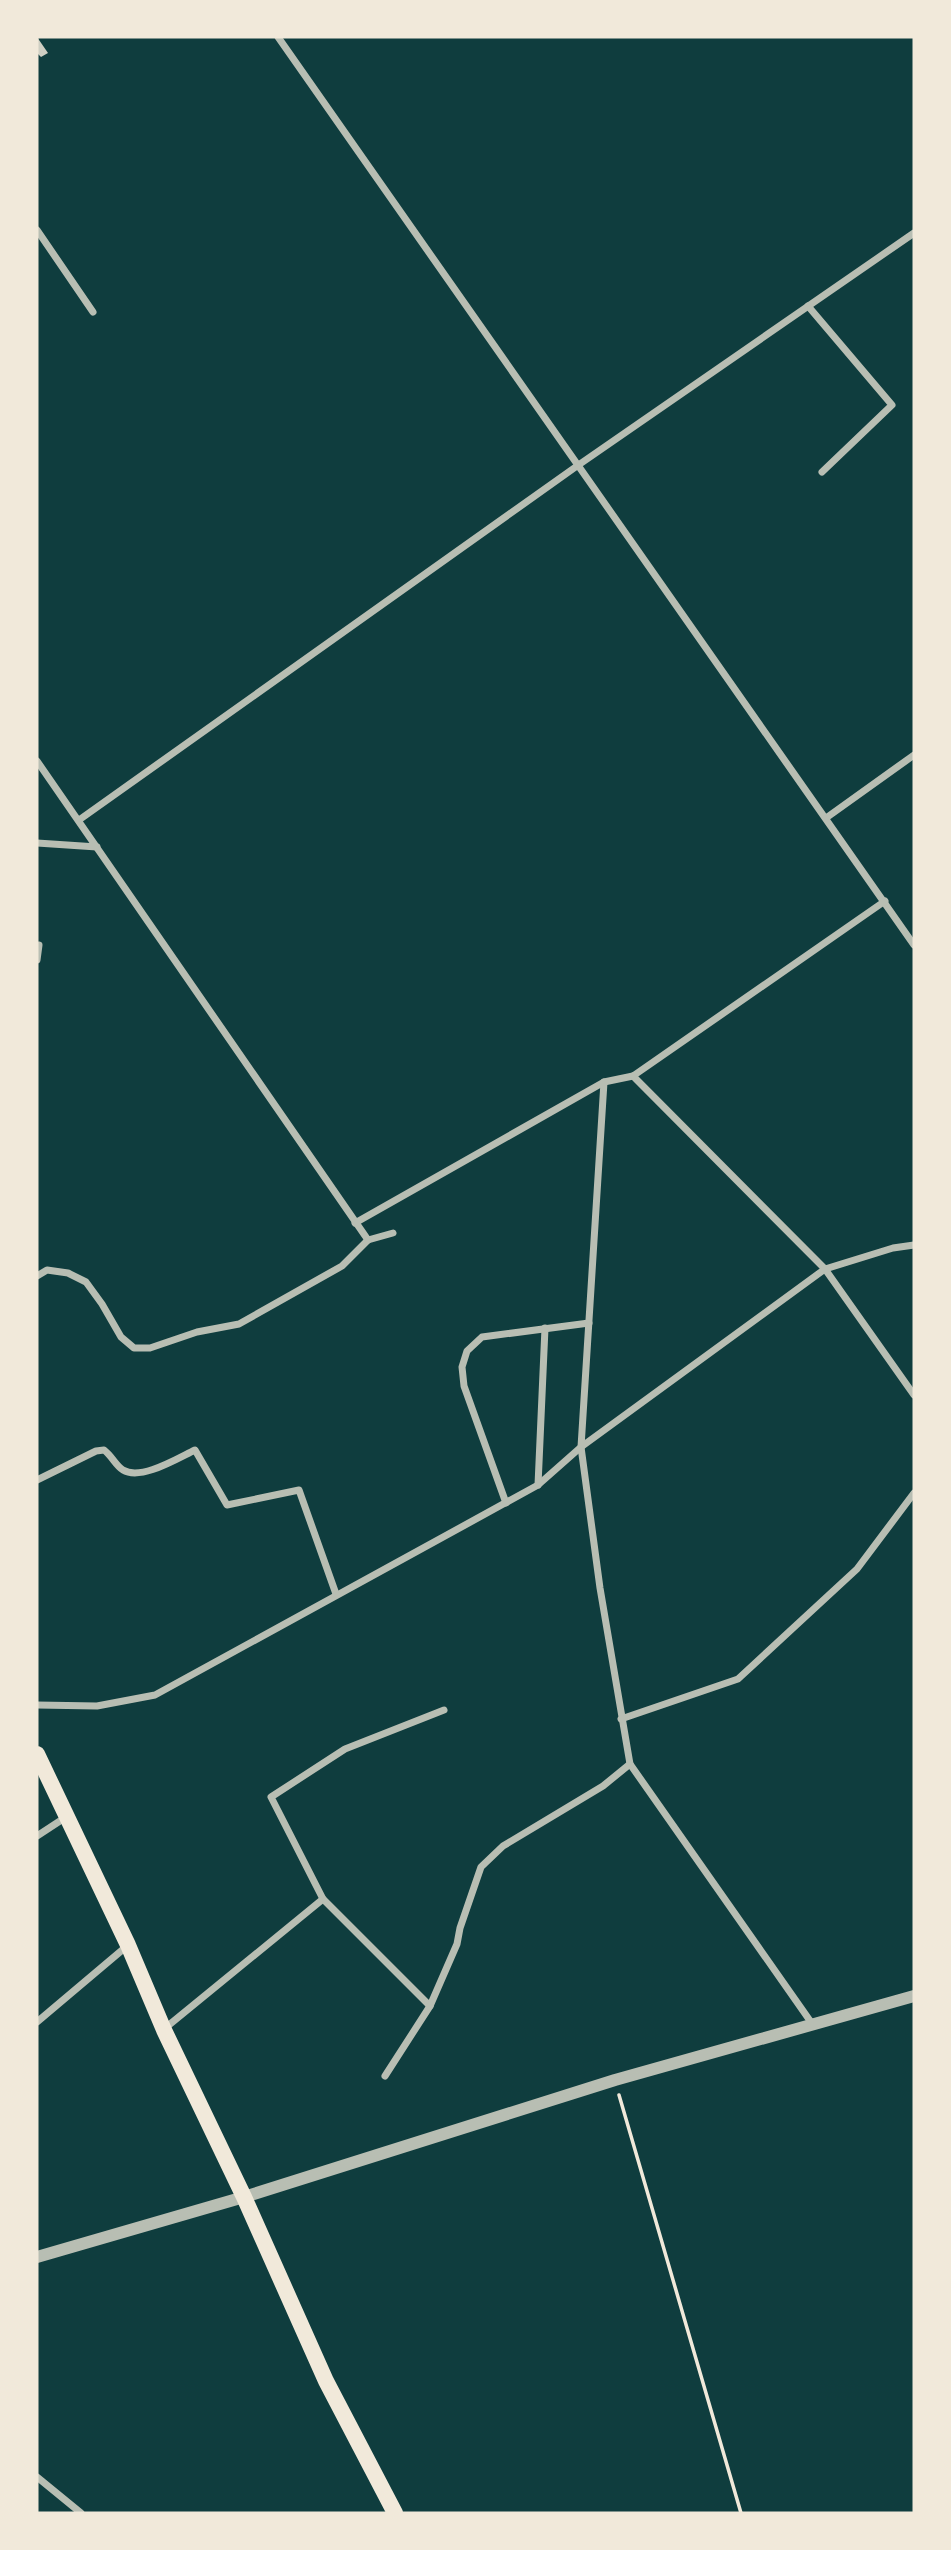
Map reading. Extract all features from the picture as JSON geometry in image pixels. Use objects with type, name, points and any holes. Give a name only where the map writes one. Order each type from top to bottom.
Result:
[{"type":"main road","points":[[37,1754],[128,1945],[164,2030],[244,2197],[326,2381],[395,2513]]},
{"type":"street","points":[[278,37],[914,945]]},
{"type":"street","points":[[37,230],[93,312]]},
{"type":"street","points":[[79,820],[577,466],[914,233]]},
{"type":"street","points":[[808,306],[892,405],[822,472]]},
{"type":"street","points":[[826,818],[914,755]]},
{"type":"street","points":[[37,761],[368,1240]]},
{"type":"street","points":[[37,843],[97,847]]},
{"type":"street","points":[[355,1223],[604,1082],[633,1076],[885,901]]},
{"type":"street","points":[[37,960],[39,945]]},
{"type":"street","points":[[633,1076],[825,1269],[914,1395]]},
{"type":"street","points":[[604,1082],[581,1447],[600,1588],[630,1764],[814,2026]]},
{"type":"street","points":[[37,1276],[47,1270],[68,1273],[86,1282],[121,1337],[134,1348],[150,1348],[197,1332],[239,1324],[342,1266],[368,1240],[393,1233]]},
{"type":"street","points":[[37,1705],[97,1706],[155,1695],[538,1485],[581,1447],[825,1269],[893,1248],[914,1245]]},
{"type":"street","points":[[506,1503],[464,1387],[461,1367],[467,1351],[482,1337],[589,1323]]},
{"type":"street","points":[[538,1485],[545,1328]]},
{"type":"street","points":[[37,1480],[96,1451],[104,1450],[112,1456],[120,1469],[129,1473],[144,1473],[195,1450],[227,1505],[299,1490],[336,1594]]},
{"type":"street","points":[[621,1719],[738,1679],[857,1569],[914,1493]]},
{"type":"street","points":[[430,2007],[323,1899],[271,1797],[345,1749],[444,1710]]},
{"type":"street","points":[[385,2076],[430,2007],[457,1944],[481,1867],[503,1846],[603,1786],[630,1764]]},
{"type":"street","points":[[37,1836],[66,1816]]},
{"type":"street","points":[[164,2030],[323,1899]]},
{"type":"street","points":[[37,2022],[128,1945]]},
{"type":"street","points":[[37,2257],[244,2197],[615,2080],[914,1996]]},
{"type":"street","points":[[37,2477],[81,2513]]},
{"type":"path","points":[[615,2080],[741,2513]]},
{"type":"building","points":[[37,37],[48,53],[41,57],[37,53]]}]
